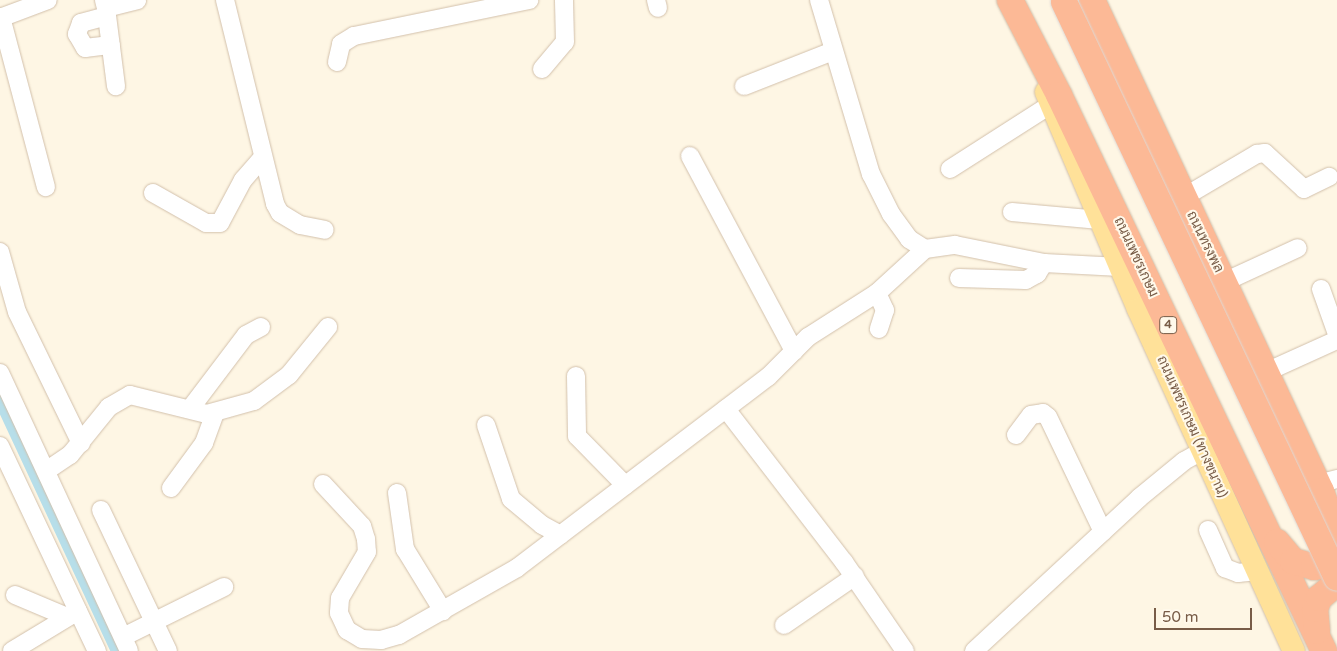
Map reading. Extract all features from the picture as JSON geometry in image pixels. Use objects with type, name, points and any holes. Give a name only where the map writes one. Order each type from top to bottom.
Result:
[{"type":"highway","name":"ถนนเพชรเกษม","points":[[1010,0],[1026,35],[1059,95],[1324,651]]},
{"type":"highway","points":[[1064,1],[1337,578]]},
{"type":"highway","name":"ถนนทรงพล","points":[[1093,1],[1266,372],[1325,485],[1337,521]]},
{"type":"highway","points":[[1325,485],[1337,538]]},
{"type":"highway","points":[[1255,508],[1293,561],[1314,567],[1324,565],[1337,548]]},
{"type":"highway","points":[[1324,651],[1317,630],[1315,609],[1325,590],[1337,583]]},
{"type":"main road","name":"ถนนเพชรเกษม (ทางขนาน)","points":[[1026,35],[1050,105],[1120,267],[1294,651]]},
{"type":"street","points":[[46,187],[0,18],[48,0]]},
{"type":"street","points":[[111,45],[85,48],[77,34],[81,23],[106,8],[137,0]]},
{"type":"street","points":[[225,0],[262,158],[280,213],[300,225],[325,230]]},
{"type":"street","points":[[337,62],[341,44],[354,36],[529,0]]},
{"type":"street","points":[[542,69],[565,42],[564,0]]},
{"type":"street","points":[[819,0],[861,146],[881,196],[909,239],[926,249]]},
{"type":"street","points":[[106,8],[116,86]]},
{"type":"street","points":[[744,86],[833,51]]},
{"type":"street","points":[[950,169],[1038,110],[1050,105]]},
{"type":"street","points":[[1184,197],[1257,154],[1265,153],[1304,189],[1329,177]]},
{"type":"street","points":[[690,156],[794,351]]},
{"type":"street","points":[[153,193],[206,223],[220,223],[243,180],[262,158]]},
{"type":"street","points":[[1012,212],[1100,220]]},
{"type":"street","points":[[323,484],[362,526],[366,539],[367,552],[340,598],[339,613],[348,630],[362,639],[380,640],[399,635],[517,568],[786,363],[794,351],[808,337],[877,293],[926,249],[955,245],[1044,263],[1120,267]]},
{"type":"street","points":[[1224,282],[1298,248]]},
{"type":"street","points":[[0,252],[17,312],[81,444]]},
{"type":"street","points":[[960,278],[1026,280],[1037,274],[1044,263]]},
{"type":"street","points":[[1321,289],[1337,334]]},
{"type":"street","points":[[877,293],[885,310],[879,329]]},
{"type":"street","points":[[190,410],[246,335],[261,327]]},
{"type":"street","points":[[46,471],[81,444],[109,407],[130,395],[214,415],[254,401],[268,392],[294,369],[328,327]]},
{"type":"street","points":[[1266,372],[1337,340]]},
{"type":"street","points":[[0,374],[126,644],[154,622],[224,587]]},
{"type":"street","points":[[576,376],[577,436],[626,485]]},
{"type":"street","points":[[726,409],[855,576],[905,651]]},
{"type":"street","points":[[1016,435],[1031,414],[1043,413],[1048,417],[1103,532]]},
{"type":"street","points":[[170,488],[204,444],[214,415]]},
{"type":"street","points":[[486,425],[510,499],[542,525],[562,535]]},
{"type":"street","points":[[0,446],[73,614],[97,651]]},
{"type":"street","points":[[974,651],[1103,532],[1184,461],[1202,450]]},
{"type":"street","points":[[397,493],[405,549],[442,611]]},
{"type":"street","points":[[101,510],[168,651]]},
{"type":"street","points":[[1208,530],[1225,568],[1238,573],[1257,571]]},
{"type":"street","points":[[784,625],[855,576]]},
{"type":"street","points":[[15,595],[73,614]]},
{"type":"street","points":[[12,651],[73,614]]},
{"type":"waterway","points":[[0,398],[118,651]]}]
